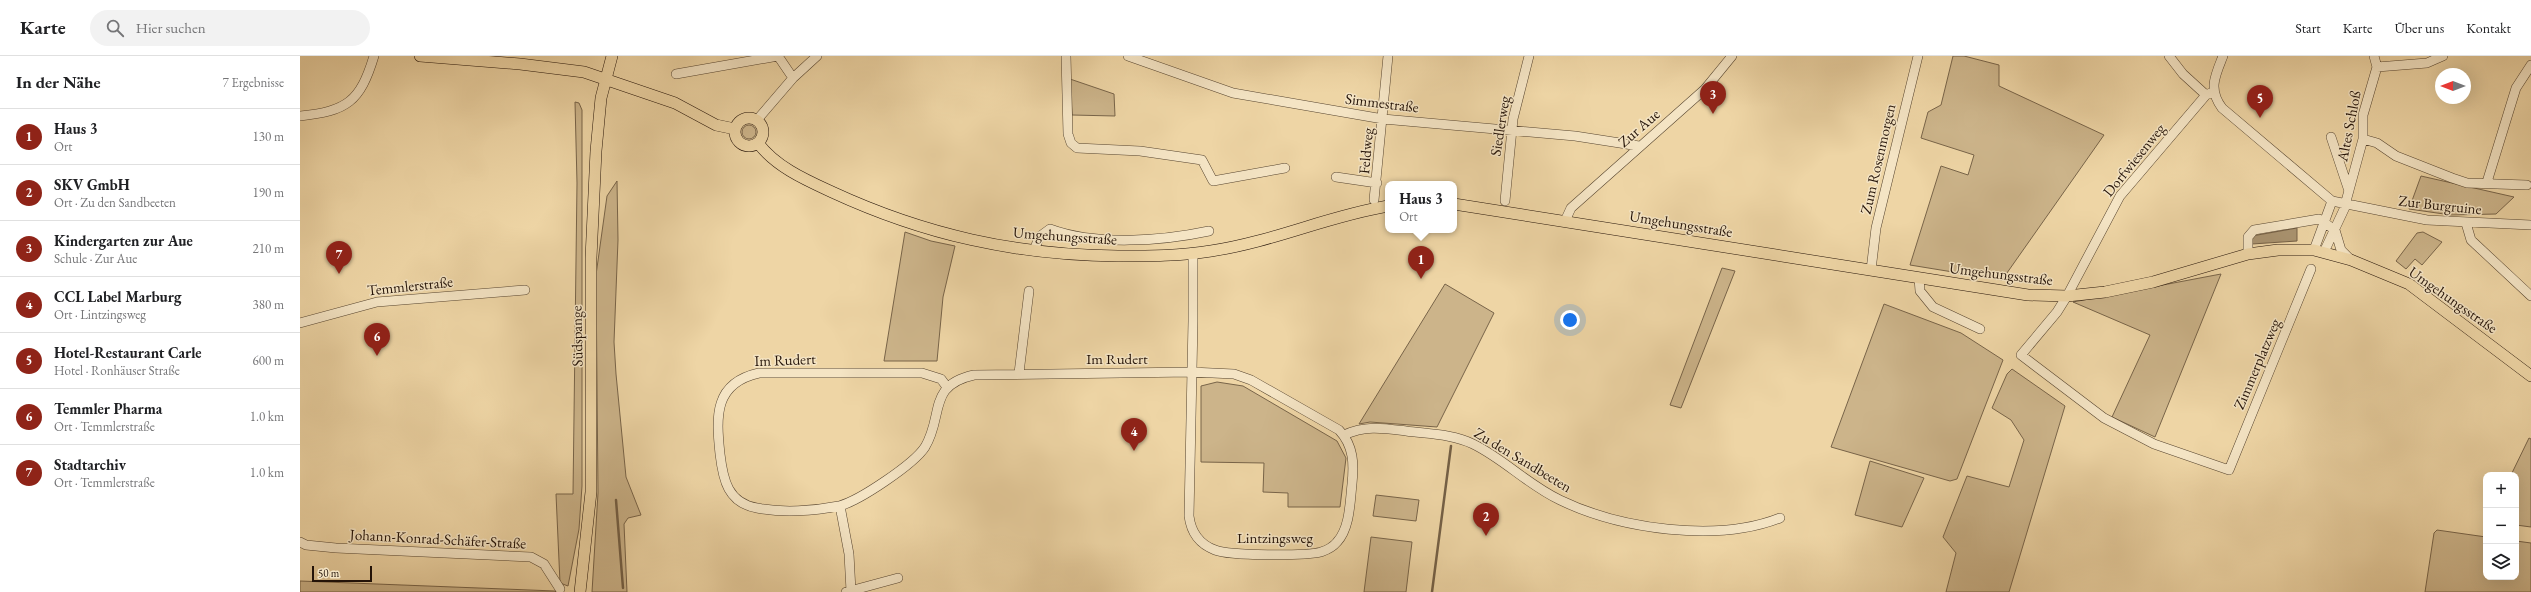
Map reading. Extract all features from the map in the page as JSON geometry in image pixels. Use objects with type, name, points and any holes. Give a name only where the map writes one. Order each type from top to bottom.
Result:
[{"type":"main road","points":[[420,56],[553,67],[584,72],[675,103],[716,125],[735,129]]},
{"type":"main road","name":"Südspange","points":[[580,592],[591,492],[591,264],[596,151],[601,98],[612,56]]},
{"type":"main road","points":[[745,118],[757,120],[763,132],[758,144],[751,146],[741,144],[735,137],[735,129],[738,123],[745,118]]},
{"type":"main road","name":"Umgehungsstraße","points":[[758,144],[791,172],[892,218],[957,238],[1034,251],[1100,256],[1193,254],[1269,239],[1385,207]]},
{"type":"main road","name":"Umgehungsstraße","points":[[1457,204],[2028,295],[2067,296],[2127,289],[2248,254],[2278,250],[2319,251],[2351,260],[2409,284],[2531,376]]},
{"type":"street","points":[[300,116],[335,109],[353,99],[361,90],[374,56]]},
{"type":"street","points":[[676,74],[778,56],[793,78]]},
{"type":"street","points":[[757,120],[793,78],[817,56]]},
{"type":"street","points":[[1066,56],[1068,134],[1071,143],[1077,148],[1140,151],[1202,160],[1213,181],[1285,168]]},
{"type":"street","name":"Simmestraße","points":[[1128,56],[1233,93],[1383,119],[1511,130],[1639,146]]},
{"type":"street","name":"Feldweg","points":[[1374,200],[1377,183],[1388,56]]},
{"type":"street","name":"Siedlerweg","points":[[1505,201],[1511,130],[1529,56]]},
{"type":"street","points":[[1729,56],[1736,56]]},
{"type":"street","name":"Zur Aue","points":[[1565,221],[1571,208],[1639,146],[1705,89],[1732,56]]},
{"type":"street","name":"Zum Rosenmorgen","points":[[1871,270],[1876,228],[1918,56]]},
{"type":"street","points":[[2169,56],[2183,74],[2209,94],[2222,108],[2332,201],[2325,222],[2319,251]]},
{"type":"street","points":[[2209,94],[2213,79],[2223,56]]},
{"type":"street","points":[[2374,56],[2378,67],[2427,63],[2443,56]]},
{"type":"street","points":[[2487,182],[2516,88],[2531,65]]},
{"type":"street","name":"Altes Schloß","points":[[2346,205],[2363,139],[2363,115],[2378,67]]},
{"type":"street","name":"Dorfwiesenweg","points":[[2067,296],[2120,196],[2209,94]]},
{"type":"street","name":"Altes Schloß","points":[[2331,137],[2349,191]]},
{"type":"street","points":[[2363,139],[2377,143],[2396,156],[2467,183],[2487,182],[2530,186]]},
{"type":"street","points":[[1336,177],[1377,183]]},
{"type":"street","name":"Zur Burgruine","points":[[2332,201],[2404,217],[2466,223],[2530,223]]},
{"type":"street","points":[[2319,251],[2335,230],[2346,205]]},
{"type":"street","points":[[2248,254],[2248,237],[2251,232],[2264,227],[2319,219],[2335,230],[2341,250],[2351,260]]},
{"type":"street","points":[[2466,223],[2471,240],[2531,296]]},
{"type":"street","points":[[1034,251],[1039,237],[1050,229],[1072,236],[1122,239],[1209,231]]},
{"type":"street","name":"Lintzingsweg","points":[[1193,254],[1189,516],[1190,525],[1196,537],[1214,550],[1301,554],[1322,551],[1337,543],[1348,516],[1353,474],[1351,451],[1344,435]]},
{"type":"street","name":"Zimmerplatzweg","points":[[2067,296],[2057,312],[2021,355],[2104,418],[2154,444],[2229,470],[2235,452],[2311,269]]},
{"type":"street","points":[[1919,278],[1920,291],[1932,307],[1980,329]]},
{"type":"street","name":"Temmlerstraße","points":[[300,323],[377,302],[525,290]]},
{"type":"street","points":[[1019,373],[1029,291]]},
{"type":"street","points":[[1191,372],[1241,376],[1330,425],[1344,435]]},
{"type":"street","name":"Im Rudert","points":[[947,387],[941,380],[929,374],[759,373],[742,378],[731,385],[721,402],[718,417],[722,474],[734,498],[743,504],[760,509],[808,510],[840,506],[883,482],[919,455],[929,439],[937,405],[947,387],[963,377],[974,375],[1019,373],[1191,372]]},
{"type":"street","name":"Zu den Sandbeeten","points":[[1344,435],[1357,429],[1374,427],[1457,438],[1483,449],[1528,482],[1560,500],[1588,512],[1642,525],[1684,530],[1740,529],[1755,527],[1780,518]]},
{"type":"street","points":[[840,506],[849,554],[848,592],[898,578]]},
{"type":"street","name":"Johann-Konrad-Schäfer-Straße","points":[[300,542],[306,545],[336,548],[531,557],[544,564],[560,589]]},
{"type":"shaded area","points":[[1953,56],[1964,56],[1999,65],[1999,86],[2104,135],[2002,280],[1910,265],[1941,166],[1968,175],[1974,155],[1921,138],[1928,112],[1941,105]]},
{"type":"shaded area","points":[[1070,79],[1114,94],[1115,116],[1072,115]]},
{"type":"shaded area","points":[[575,102],[579,103],[582,110],[582,486],[579,529],[568,586],[560,583],[556,494],[573,494],[577,183]]},
{"type":"shaded area","points":[[746,125],[752,125],[756,129],[756,135],[752,139],[746,139],[742,135],[742,129]]},
{"type":"shaded area","points":[[2421,176],[2514,197],[2496,214],[2451,215],[2409,209]]},
{"type":"shaded area","points":[[617,181],[618,240],[614,342],[616,374],[626,477],[641,515],[628,518],[624,524],[627,592],[592,592],[598,493],[596,275],[607,196]]},
{"type":"shaded area","points":[[2297,228],[2297,241],[2252,244],[2252,236]]},
{"type":"shaded area","points":[[905,232],[931,241],[955,246],[943,297],[937,361],[884,361]]},
{"type":"shaded area","points":[[2423,232],[2442,242],[2422,265],[2415,259],[2406,269],[2396,261],[2417,233]]},
{"type":"shaded area","points":[[1722,268],[1735,271],[1681,408],[1670,405]]},
{"type":"shaded area","points":[[2221,274],[2155,437],[2112,417],[2150,335],[2073,302]]},
{"type":"shaded area","points":[[1445,284],[1494,313],[1437,427],[1370,422],[1359,424]]},
{"type":"shaded area","points":[[1884,304],[1961,333],[2003,360],[1957,479],[1950,481],[1831,447]]},
{"type":"shaded area","points":[[2012,369],[2065,406],[2009,592],[1946,592],[1956,553],[1943,537],[1967,476],[2009,487],[2024,440],[2011,420],[1992,408],[2007,374]]},
{"type":"shaded area","points":[[1217,382],[1243,386],[1337,441],[1346,458],[1340,507],[1288,507],[1288,493],[1263,492],[1264,463],[1201,462],[1201,386]]},
{"type":"shaded area","points":[[2529,438],[2531,439],[2531,527],[2519,525],[2519,472],[2512,472]]},
{"type":"shaded area","points":[[1870,461],[1924,478],[1902,527],[1855,515]]},
{"type":"shaded area","points":[[1376,495],[1419,500],[1416,521],[1373,516]]},
{"type":"shaded area","points":[[2437,530],[2483,537],[2483,580],[2519,580],[2519,541],[2531,543],[2531,592],[2425,592],[2434,533]]},
{"type":"shaded area","points":[[1371,537],[1412,542],[1406,592],[1364,592]]},
{"type":"shaded area","points":[[300,581],[555,591],[556,592],[300,592]]},
{"type":"waterway","points":[[1432,592],[1451,446]]},
{"type":"waterway","points":[[616,500],[623,588]]},
{"type":"place","name":"Kindergarten zur Aue","points":[[1713,114]]},
{"type":"place","name":"Hotel-Restaurant Carle","points":[[2260,118]]},
{"type":"place","name":"Stadtarchiv","points":[[339,274]]},
{"type":"place","name":"Haus 3","points":[[1421,279]]},
{"type":"place","name":"Temmler Pharma","points":[[377,356]]},
{"type":"place","name":"CCL Label Marburg","points":[[1134,451]]},
{"type":"place","name":"SKV GmbH","points":[[1486,536]]}]
